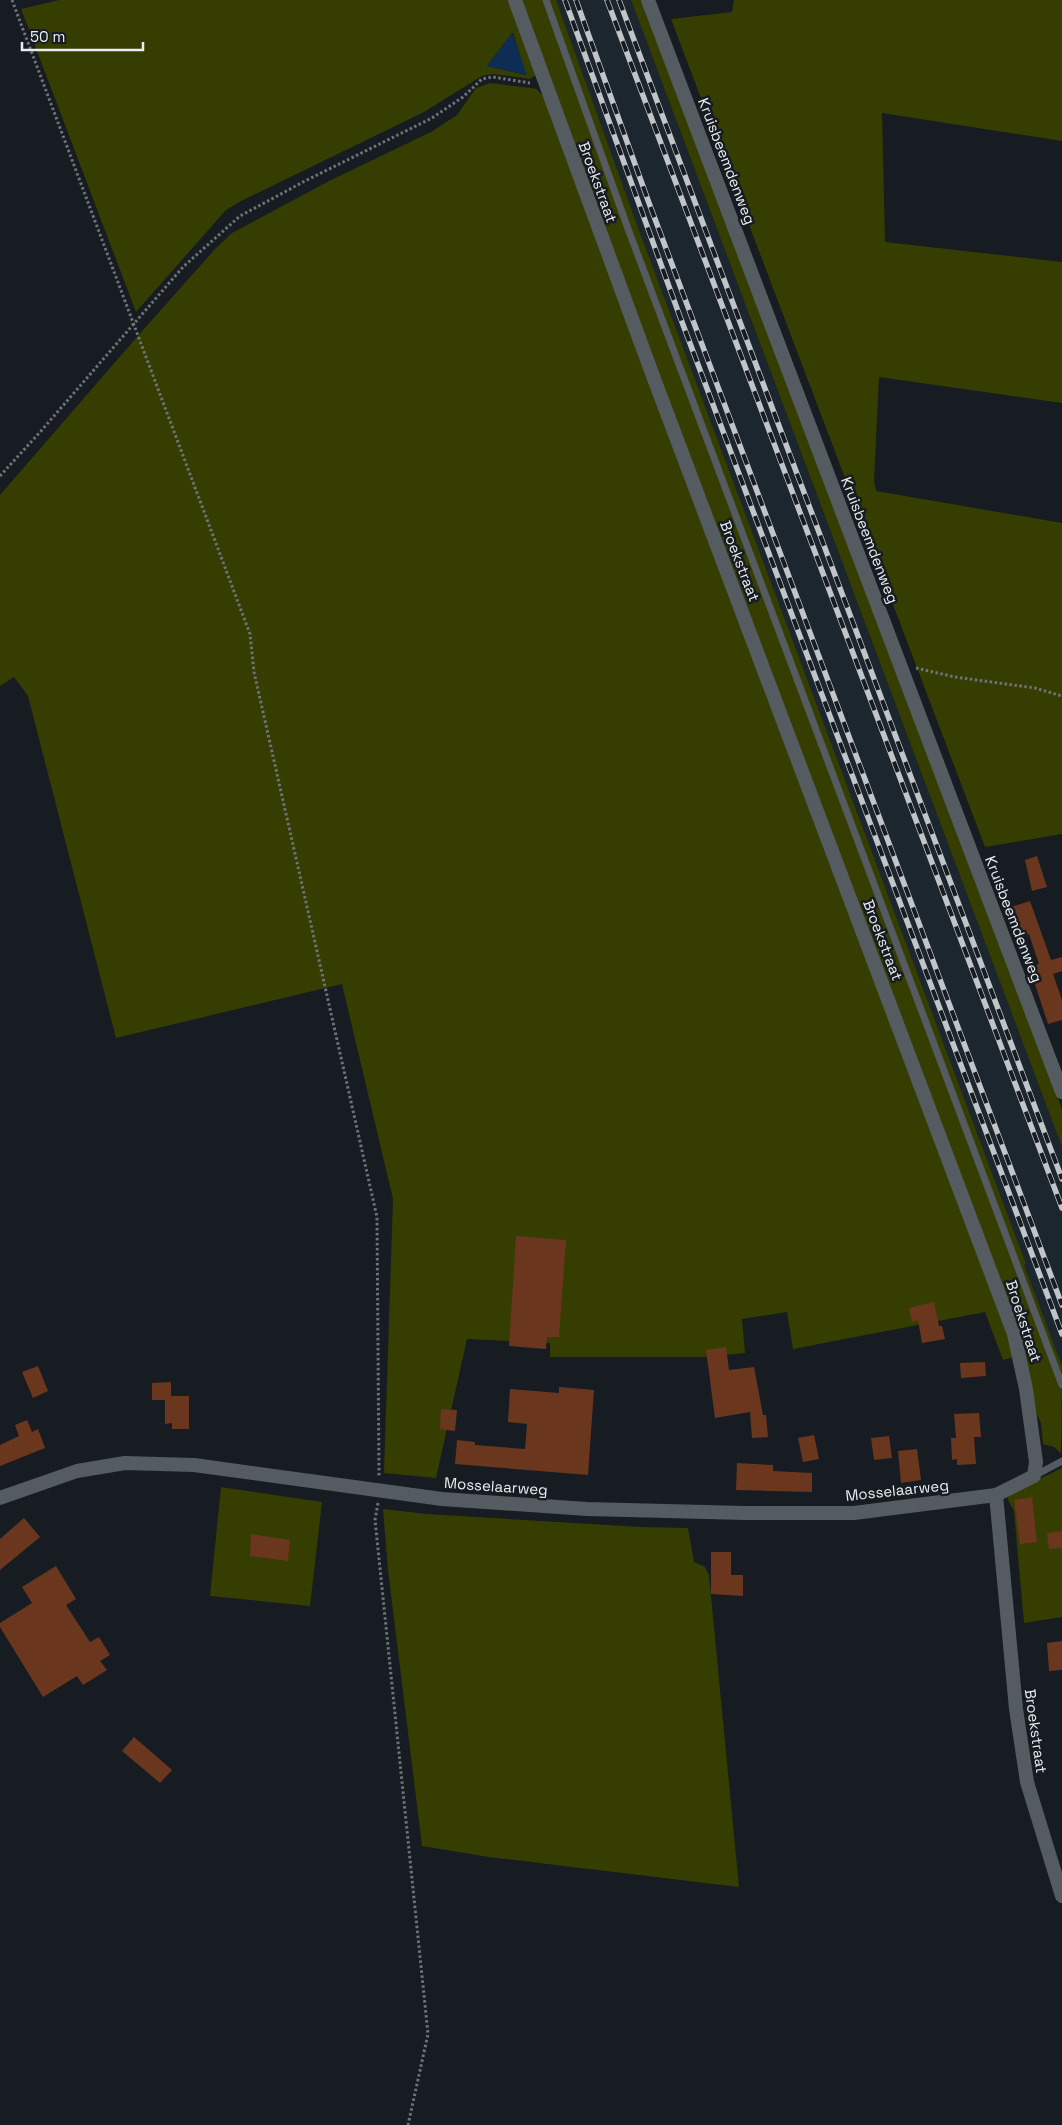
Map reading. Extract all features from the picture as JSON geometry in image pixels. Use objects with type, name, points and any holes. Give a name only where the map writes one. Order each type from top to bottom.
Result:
[{"type":"street","name":"Broekstraat","points":[[515,0],[545,85],[1014,1334],[1026,1389],[1036,1462],[1034,1476]]},
{"type":"street","name":"Kruisbeemdenweg","points":[[648,0],[1062,1092]]},
{"type":"street","name":"Mosselaarweg","points":[[0,1498],[78,1471],[125,1463],[194,1464],[379,1492],[442,1499],[587,1509],[745,1514],[854,1513],[996,1495]]},
{"type":"street","points":[[996,1495],[1034,1476]]},
{"type":"street","name":"Broekstraat","points":[[996,1495],[1016,1709],[1026,1782],[1062,1896]]},
{"type":"lane","points":[[546,0],[627,226],[1062,1386]]},
{"type":"lane","points":[[1034,1476],[1062,1461]]},
{"type":"path","points":[[12,0],[250,634],[254,672],[377,1217],[379,1492],[375,1520],[428,2034],[408,2125]]},
{"type":"path","points":[[0,476],[184,267],[240,216],[305,181],[432,118],[463,97],[482,79],[500,78],[545,85]]},
{"type":"path","points":[[902,671],[909,668],[920,668],[955,677],[1035,688],[1062,696]]},
{"type":"shaded area","points":[[522,0],[631,0],[1062,1147],[1062,1441]]},
{"type":"green space","points":[[59,0],[512,0],[537,74],[530,79],[493,74],[482,76],[424,112],[241,201],[226,210],[136,312],[21,9]],"holes":[[[513,33],[526,75],[487,66]]]},
{"type":"green space","points":[[520,0],[556,0],[637,225],[1026,1264],[1024,1265],[1062,1366],[1061,1453],[1054,1447],[1043,1444],[1041,1423],[1033,1406],[1027,1369]]},
{"type":"green space","points":[[631,0],[643,0],[1062,1109],[1062,1147]]},
{"type":"green space","points":[[734,0],[1062,0],[1062,141],[882,113],[885,242],[1062,262],[1062,403],[879,377],[874,480],[876,491],[1062,523],[1062,834],[985,847],[671,19],[732,12]]},
{"type":"green space","points":[[490,83],[536,89],[546,98],[1003,1316],[1013,1357],[1003,1360],[985,1312],[793,1349],[787,1312],[742,1319],[745,1353],[704,1357],[550,1357],[550,1343],[467,1339],[436,1478],[384,1473],[393,1199],[342,984],[116,1038],[28,696],[14,677],[0,686],[0,495],[143,330],[216,248],[232,233],[331,180],[431,132],[457,115],[476,88]]},
{"type":"green space","points":[[1062,1468],[1062,1617],[1024,1623],[1014,1511],[1007,1498],[1013,1492]]},
{"type":"green space","points":[[221,1487],[322,1502],[310,1606],[210,1596]]},
{"type":"green space","points":[[383,1509],[427,1514],[641,1527],[688,1528],[694,1562],[705,1567],[709,1575],[739,1887],[489,1857],[422,1846],[388,1570]]},
{"type":"water","points":[[512,33],[527,75],[487,66]]},
{"type":"building","points":[[1037,856],[1047,887],[1032,891],[1025,860]]},
{"type":"building","points":[[1030,901],[1051,960],[1062,957],[1062,971],[1053,974],[1062,1000],[1062,1020],[1048,1024],[1034,981],[1039,979],[1034,966],[1039,964],[1029,934],[1022,937],[1011,907]]},
{"type":"building","points":[[516,1236],[566,1240],[559,1337],[547,1337],[546,1349],[509,1346]]},
{"type":"building","points":[[934,1302],[939,1326],[942,1326],[945,1339],[922,1343],[918,1320],[912,1322],[909,1308]]},
{"type":"building","points":[[726,1347],[729,1370],[754,1367],[763,1415],[766,1415],[768,1437],[752,1438],[750,1412],[715,1418],[706,1350]]},
{"type":"building","points":[[985,1362],[986,1376],[961,1378],[960,1363]]},
{"type":"building","points":[[38,1366],[48,1391],[33,1398],[22,1372]]},
{"type":"building","points":[[171,1382],[171,1396],[189,1396],[189,1429],[172,1429],[172,1423],[165,1424],[165,1400],[152,1400],[152,1383]]},
{"type":"building","points":[[559,1387],[594,1390],[588,1475],[455,1464],[457,1440],[475,1442],[475,1445],[525,1449],[527,1424],[508,1422],[510,1389],[559,1393]]},
{"type":"building","points":[[441,1409],[457,1410],[455,1431],[440,1429]]},
{"type":"building","points":[[979,1413],[981,1437],[974,1437],[976,1464],[957,1465],[957,1459],[952,1460],[951,1438],[956,1438],[954,1414]]},
{"type":"building","points":[[27,1420],[32,1432],[38,1429],[45,1448],[0,1466],[0,1445],[19,1436],[15,1425]]},
{"type":"building","points":[[814,1435],[819,1459],[803,1462],[798,1438]]},
{"type":"building","points":[[889,1436],[892,1458],[874,1460],[871,1438]]},
{"type":"building","points":[[917,1449],[921,1480],[901,1483],[898,1451]]},
{"type":"building","points":[[737,1463],[773,1465],[773,1471],[812,1473],[812,1492],[736,1490]]},
{"type":"building","points":[[1032,1497],[1037,1542],[1020,1544],[1014,1500]]},
{"type":"building","points":[[24,1518],[40,1537],[0,1570],[0,1539]]},
{"type":"building","points":[[1062,1531],[1062,1548],[1049,1549],[1047,1533]]},
{"type":"building","points":[[251,1534],[290,1540],[288,1561],[250,1556]]},
{"type":"building","points":[[711,1552],[731,1552],[731,1575],[743,1575],[743,1596],[711,1594]]},
{"type":"building","points":[[56,1566],[76,1599],[66,1605],[90,1642],[99,1637],[110,1655],[100,1661],[107,1670],[83,1685],[77,1676],[43,1697],[0,1627],[0,1623],[32,1603],[22,1587]]},
{"type":"building","points":[[1062,1641],[1062,1670],[1049,1671],[1047,1643]]},
{"type":"building","points":[[134,1737],[172,1770],[160,1783],[122,1751]]},
{"type":"railway","points":[[565,0],[679,314],[1062,1334]]},
{"type":"railway","points":[[576,0],[649,203],[1062,1305]]},
{"type":"railway","points":[[607,0],[1062,1208]]},
{"type":"railway","points":[[619,0],[1062,1179]]}]
